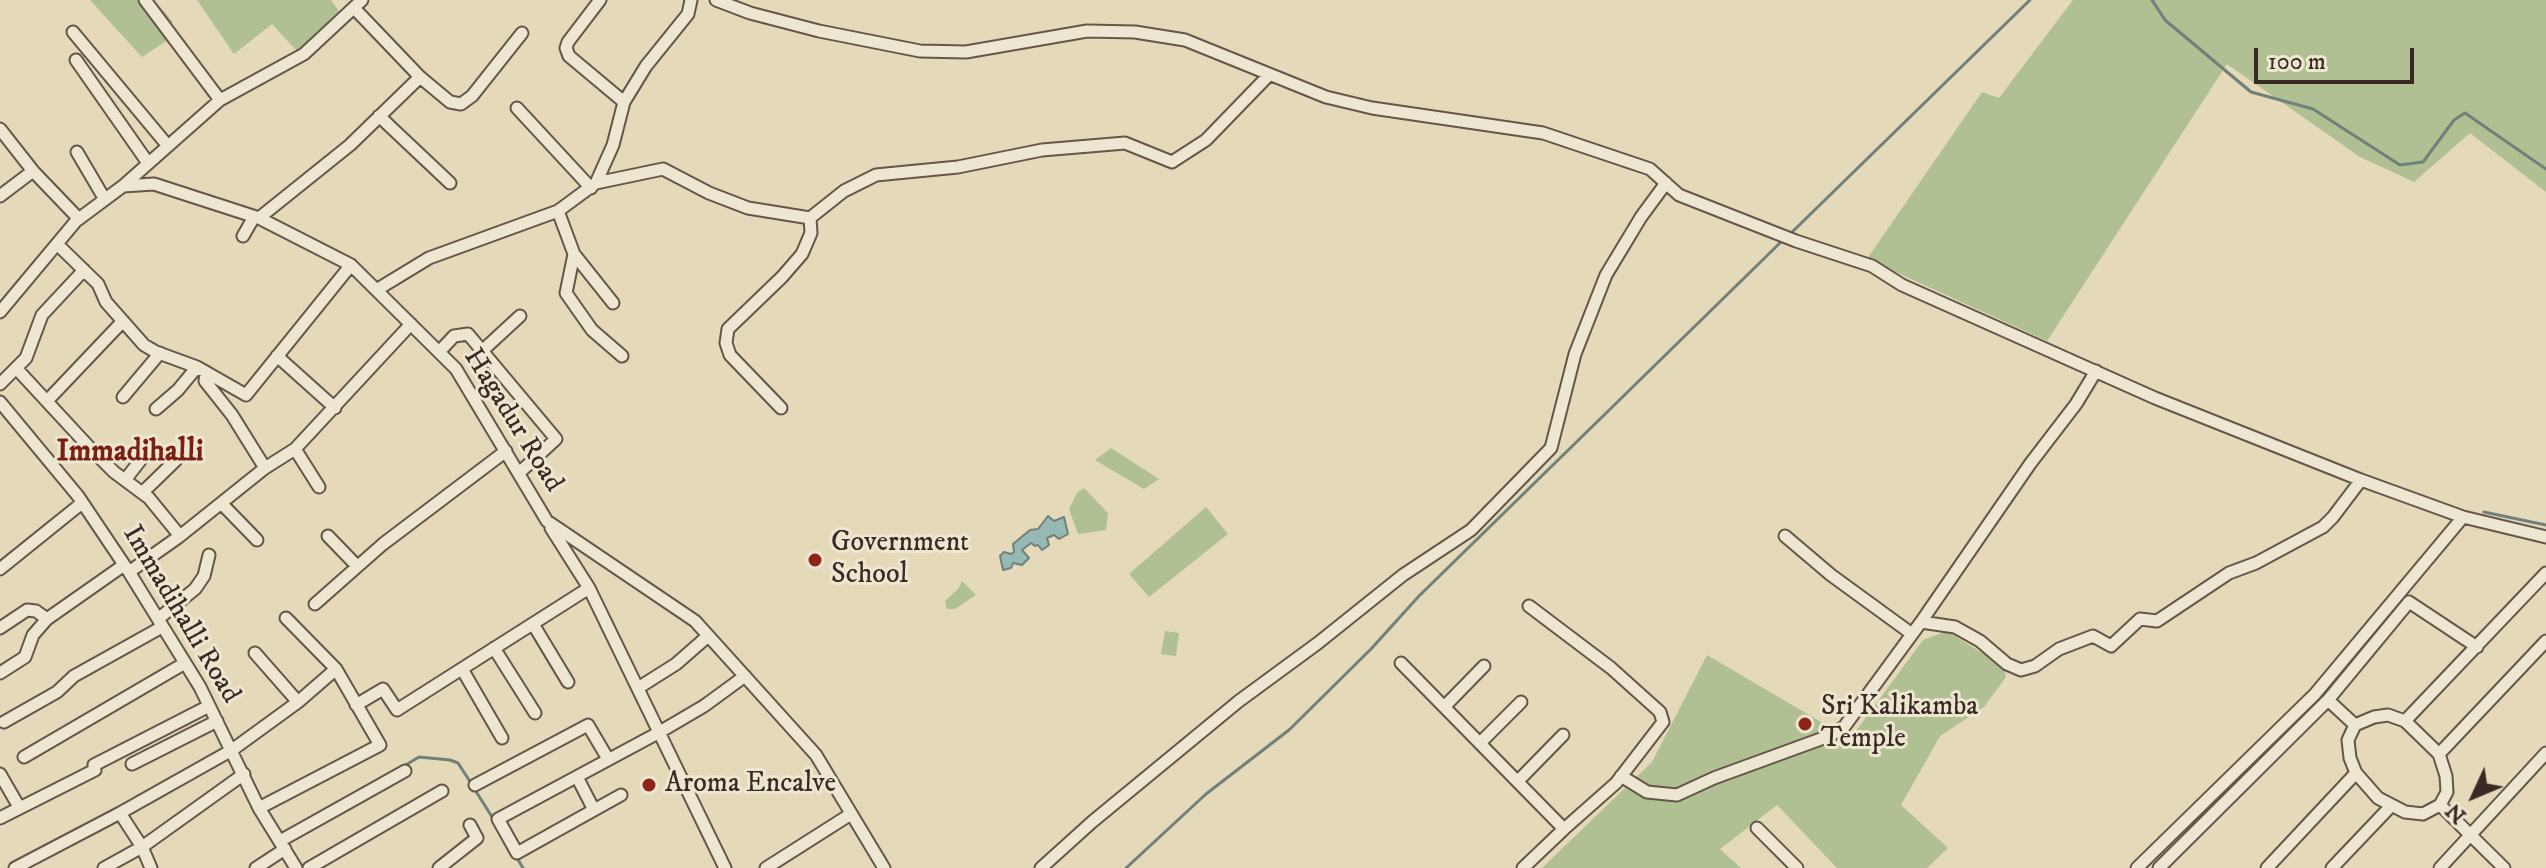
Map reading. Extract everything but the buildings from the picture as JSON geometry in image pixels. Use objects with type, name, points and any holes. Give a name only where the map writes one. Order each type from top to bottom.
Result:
[{"type":"street","points":[[145,0],[220,100]]},
{"type":"street","points":[[600,0],[566,48],[569,56],[624,102]]},
{"type":"street","points":[[594,185],[613,145],[624,102],[646,66],[688,14],[691,0]]},
{"type":"street","points":[[716,0],[750,13],[819,31],[920,51],[966,52],[1087,31],[1135,32],[1185,40],[1326,97],[1372,108],[1543,133],[1650,169],[1679,195],[1872,266],[1902,285],[2155,398],[2463,517],[2546,537]]},
{"type":"street","points":[[0,312],[79,219],[123,186],[220,100],[304,54],[358,4],[420,77],[450,102],[461,104],[472,96],[522,33]]},
{"type":"street","points":[[73,32],[168,146]]},
{"type":"street","points":[[76,60],[148,163]]},
{"type":"street","points":[[378,289],[429,258],[558,211],[594,185],[663,169],[709,193],[748,208],[810,218],[844,191],[876,175],[958,167],[1042,150],[1125,143],[1172,162],[1206,140],[1268,76]]},
{"type":"street","points":[[243,236],[256,218],[350,145],[420,77]]},
{"type":"street","points":[[517,108],[594,185]]},
{"type":"street","points":[[379,116],[450,183]]},
{"type":"street","points":[[0,129],[33,171],[79,219]]},
{"type":"street","points":[[77,152],[104,198]]},
{"type":"street","points":[[0,196],[33,171]]},
{"type":"street","points":[[1041,868],[1239,701],[1403,575],[1471,530],[1551,448],[1575,354],[1606,275],[1666,183]]},
{"type":"street","name":"Hagadur Road","points":[[123,186],[154,184],[256,218],[351,265],[378,289],[456,369],[547,521],[695,621],[816,755],[884,868]]},
{"type":"street","points":[[558,211],[574,254],[613,303]]},
{"type":"street","points":[[781,408],[730,355],[726,343],[728,329],[802,254],[811,233],[810,218]]},
{"type":"street","points":[[57,244],[98,284],[106,302],[144,345],[202,370],[246,395],[351,265]]},
{"type":"street","points":[[574,254],[566,293],[592,330],[622,356]]},
{"type":"street","points":[[0,384],[26,358],[42,315],[84,270]]},
{"type":"street","points":[[482,351],[520,316]]},
{"type":"street","points":[[47,401],[123,321]]},
{"type":"street","points":[[0,673],[25,657],[33,635],[47,619],[180,536],[265,468],[295,449],[411,324]]},
{"type":"street","points":[[439,352],[454,336],[468,334],[556,439],[519,473]]},
{"type":"street","points":[[123,397],[160,353]]},
{"type":"street","points":[[277,356],[335,408]]},
{"type":"street","points":[[16,368],[90,448],[142,493],[180,536]]},
{"type":"street","points":[[156,409],[202,370]]},
{"type":"street","points":[[202,370],[205,381],[232,415],[265,468]]},
{"type":"street","points":[[1621,776],[1647,792],[1677,795],[1714,778],[1829,736],[1844,727],[2076,404],[2096,371]]},
{"type":"street","name":"Immadihalli Road","points":[[0,402],[82,503],[126,568],[185,663],[259,808],[296,868]]},
{"type":"street","points":[[295,449],[319,487]]},
{"type":"street","points":[[315,604],[357,566],[506,451]]},
{"type":"street","points":[[125,480],[146,453]]},
{"type":"street","points":[[142,493],[176,460]]},
{"type":"street","points":[[1921,622],[1955,627],[1980,641],[2007,664],[2021,670],[2035,666],[2059,649],[2093,636],[2111,646],[2140,619],[2157,621],[2229,573],[2256,563],[2323,527],[2361,480]]},
{"type":"street","points":[[0,569],[82,503]]},
{"type":"street","points":[[222,504],[257,540]]},
{"type":"street","points":[[2137,868],[2315,694],[2463,517]]},
{"type":"street","points":[[547,521],[589,588],[725,868]]},
{"type":"street","points":[[328,536],[357,566]]},
{"type":"street","points":[[1785,536],[1831,575],[1912,634]]},
{"type":"street","points":[[4,722],[57,692],[74,676],[160,623],[195,589],[204,576],[209,555]]},
{"type":"street","points":[[2405,721],[2546,573]]},
{"type":"street","points":[[356,705],[383,689],[397,710],[589,588]]},
{"type":"street","points":[[2159,868],[2328,700],[2409,602],[2477,647]]},
{"type":"street","points":[[1523,868],[1621,776],[1663,722],[1660,712],[1611,668],[1529,606]]},
{"type":"street","points":[[0,628],[27,610],[36,611],[47,619]]},
{"type":"street","points":[[259,808],[380,745],[336,669],[286,618]]},
{"type":"street","points":[[533,624],[568,682]]},
{"type":"street","points":[[638,688],[676,664],[708,636]]},
{"type":"street","points":[[2439,754],[2546,641]]},
{"type":"street","points":[[494,648],[535,713]]},
{"type":"street","points":[[255,653],[298,702]]},
{"type":"street","points":[[24,757],[185,663]]},
{"type":"street","points":[[1401,663],[1564,829]]},
{"type":"street","points":[[1445,706],[1484,666]]},
{"type":"street","points":[[15,868],[232,750],[298,702],[336,669]]},
{"type":"street","points":[[462,669],[502,738]]},
{"type":"street","points":[[621,795],[517,853],[498,819],[658,733],[704,706],[745,676]]},
{"type":"street","points":[[2328,700],[2355,725]]},
{"type":"street","points":[[1481,742],[1521,702]]},
{"type":"street","points":[[0,818],[95,770],[94,765],[209,706]]},
{"type":"street","points":[[2388,715],[2405,721],[2439,754],[2447,792],[2440,805],[2423,814],[2405,812],[2390,807],[2378,798],[2356,773],[2348,740],[2355,725],[2388,715]]},
{"type":"street","points":[[132,764],[217,721]]},
{"type":"street","points":[[475,785],[588,725],[608,759]]},
{"type":"street","points":[[1519,780],[1563,735]]},
{"type":"street","points":[[2440,868],[2546,753]]},
{"type":"street","points":[[256,868],[282,845],[405,771]]},
{"type":"street","points":[[2267,868],[2356,773]]},
{"type":"street","points":[[0,774],[19,807]]},
{"type":"street","points":[[104,868],[142,847],[244,774]]},
{"type":"street","points":[[577,777],[594,810]]},
{"type":"street","points":[[309,868],[442,791]]},
{"type":"street","points":[[2440,805],[2504,868]]},
{"type":"street","points":[[2332,868],[2390,807]]},
{"type":"street","points":[[120,813],[142,847],[151,868]]},
{"type":"street","points":[[766,868],[851,814]]},
{"type":"street","points":[[439,868],[477,838],[470,825]]},
{"type":"street","points":[[1757,828],[1797,868]]},
{"type":"green space","points":[[90,0],[154,0],[173,22],[164,30],[171,38],[142,57]]},
{"type":"green space","points":[[197,0],[331,0],[339,11],[297,51],[272,24],[234,54]]},
{"type":"green space","points":[[2073,0],[2546,0],[2546,192],[2470,133],[2414,182],[2360,157],[2227,64],[2047,341],[1867,259],[1982,92],[1999,98]]},
{"type":"green space","points":[[1111,448],[1159,479],[1144,489],[1095,460]]},
{"type":"green space","points":[[1084,488],[1108,513],[1106,530],[1078,534],[1069,509],[1077,493]]},
{"type":"green space","points":[[1206,507],[1228,534],[1149,597],[1129,574]]},
{"type":"green space","points":[[962,581],[976,595],[955,609],[947,609],[945,601]]},
{"type":"green space","points":[[1165,631],[1179,633],[1176,656],[1161,654]]},
{"type":"green space","points":[[1947,631],[2003,666],[2006,677],[1984,707],[1940,736],[1901,805],[1948,848],[1927,868],[1837,868],[1777,805],[1720,849],[1741,868],[1542,868],[1652,762],[1707,655],[1850,739],[1923,640]]},
{"type":"water","points":[[1048,516],[1054,521],[1064,517],[1068,534],[1059,539],[1054,535],[1047,538],[1049,545],[1042,550],[1031,543],[1022,550],[1029,558],[1022,565],[1013,563],[1011,568],[1003,570],[1000,556],[1004,552],[1014,552],[1013,544],[1030,530],[1038,529]]},
{"type":"waterway","points":[[1788,236],[2030,0]]},
{"type":"waterway","points":[[2152,0],[2165,20],[2251,92],[2313,109],[2400,165],[2423,162],[2454,120],[2465,113],[2546,169]]},
{"type":"waterway","points":[[1126,868],[1206,794],[1289,730],[1371,649],[1419,596],[1782,241]]},
{"type":"waterway","points":[[2484,512],[2546,525]]},
{"type":"waterway","points":[[404,766],[419,757],[450,760],[458,763],[471,783]]},
{"type":"waterway","points":[[475,790],[494,820]]},
{"type":"waterway","points":[[517,858],[523,868]]},
{"type":"place","name":"Government School","points":[[815,560]]},
{"type":"place","name":"Sri Kalikamba Temple","points":[[1805,724]]},
{"type":"place","name":"Aroma Encalve","points":[[649,785]]},
{"type":"district","name":"Immadihalli","points":[[130,454]]}]
